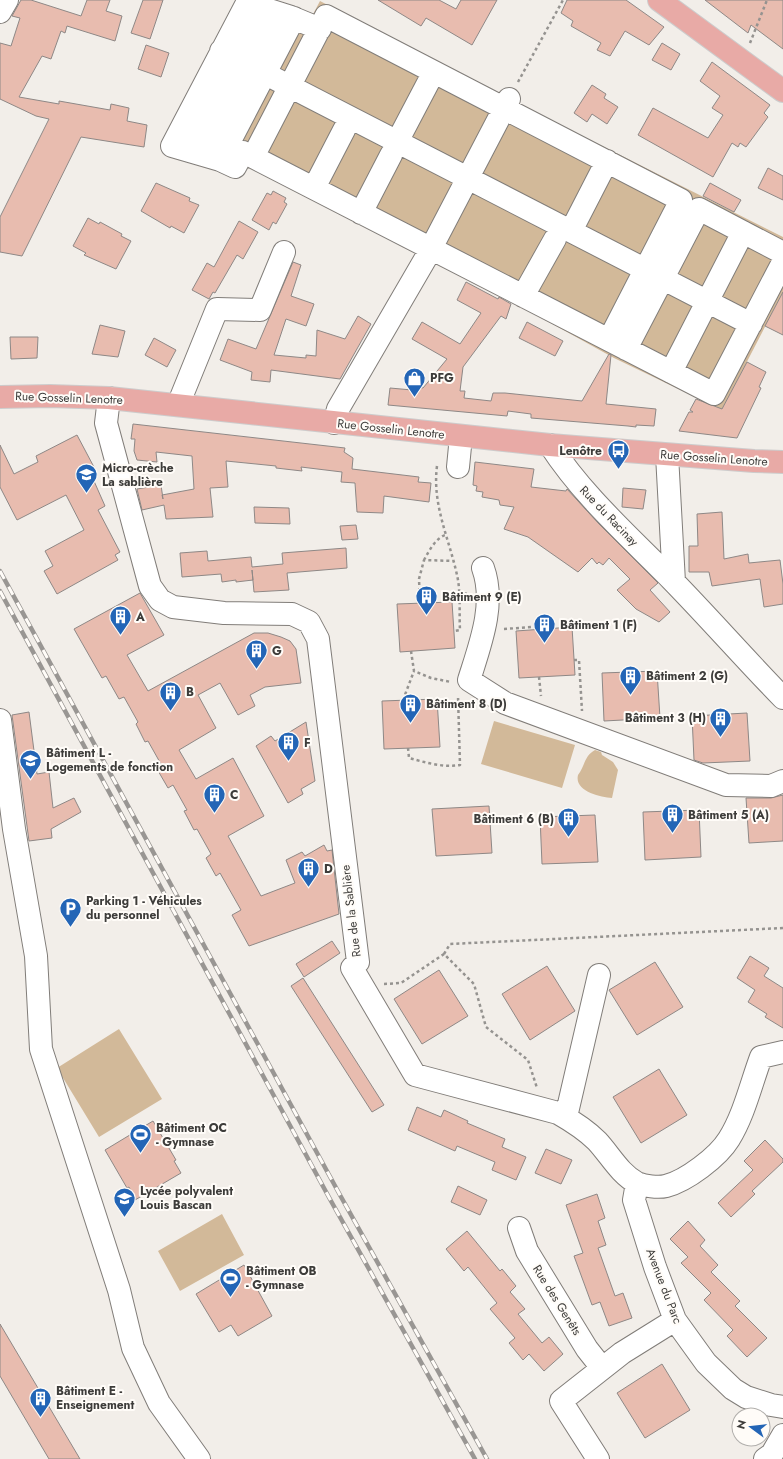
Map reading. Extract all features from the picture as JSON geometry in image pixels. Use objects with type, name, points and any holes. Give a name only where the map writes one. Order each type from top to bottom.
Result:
[{"type":"main road","points":[[659,0],[783,91]]},
{"type":"main road","name":"Rue Gosselin Lenotre","points":[[0,397],[50,396],[109,398],[550,445],[667,455],[783,462]]},
{"type":"street","points":[[0,12],[7,0]]},
{"type":"street","points":[[204,155],[235,167],[248,154],[257,70],[247,3],[293,19],[326,16],[506,104],[607,161],[681,200],[654,274]]},
{"type":"street","points":[[204,155],[257,70],[293,19]]},
{"type":"street","points":[[204,155],[257,70],[293,19]]},
{"type":"street","points":[[257,70],[394,149],[468,178],[563,235],[654,274],[751,324]]},
{"type":"street","points":[[361,213],[429,82]]},
{"type":"street","points":[[334,422],[338,408],[431,249],[506,104]]},
{"type":"street","points":[[314,188],[344,130]]},
{"type":"street","points":[[248,154],[714,394],[783,262]]},
{"type":"street","points":[[523,296],[563,235],[607,161]]},
{"type":"street","points":[[617,344],[654,274],[699,209],[783,253]]},
{"type":"street","points":[[671,372],[743,232]]},
{"type":"street","points":[[178,405],[217,309],[260,310],[284,252]]},
{"type":"street","name":"Rue de la Sablière","points":[[109,398],[106,423],[150,586],[160,600],[173,608],[224,613],[292,614],[309,622],[318,639],[358,962],[352,968],[415,1075],[544,1109],[566,1117],[578,1124],[597,1142],[622,1171],[637,1183],[653,1187],[670,1185],[694,1172],[713,1157],[728,1140],[738,1122],[761,1057],[783,1052]]},
{"type":"street","points":[[458,467],[460,436]]},
{"type":"street","name":"Rue du Racinay","points":[[550,445],[579,486],[674,582],[738,652],[783,698]]},
{"type":"street","points":[[667,455],[674,582]]},
{"type":"street","points":[[483,568],[488,590],[483,630],[469,680],[505,703],[726,786],[771,786],[783,781]]},
{"type":"street","points":[[0,720],[7,831],[36,956],[41,1049],[119,1290],[133,1348],[159,1403],[199,1459]]},
{"type":"street","points":[[566,1117],[599,975]]},
{"type":"street","name":"Avenue du Parc","points":[[637,1183],[634,1200],[655,1267],[675,1320],[706,1364],[733,1389],[746,1397],[771,1405],[783,1407]]},
{"type":"street","name":"Rue des Genêts","points":[[519,1228],[527,1251],[587,1349],[602,1368]]},
{"type":"street","points":[[598,1459],[561,1401],[622,1353],[675,1320]]},
{"type":"street","points":[[765,1459],[772,1454],[783,1435]]},
{"type":"path","points":[[506,104],[562,0]]},
{"type":"path","points":[[740,59],[754,38],[767,0]]},
{"type":"path","points":[[437,433],[435,480],[438,507],[457,576],[460,630],[454,631]]},
{"type":"path","points":[[420,603],[419,579],[424,560],[440,537],[445,535]]},
{"type":"path","points":[[424,560],[453,562]]},
{"type":"path","points":[[483,630],[547,626],[548,629]]},
{"type":"path","points":[[403,700],[414,671],[411,651]]},
{"type":"path","points":[[574,660],[579,660],[583,732]]},
{"type":"path","points":[[414,671],[431,678],[458,682]]},
{"type":"path","points":[[408,748],[409,758],[452,766],[460,765],[458,689]]},
{"type":"path","points":[[361,984],[401,983],[444,954],[450,944],[783,928]]},
{"type":"path","points":[[444,954],[474,984],[486,1027],[528,1060],[544,1109]]},
{"type":"shaded area","points":[[246,0],[310,20],[320,1],[509,99],[783,237],[783,292],[722,410],[614,358],[511,301],[241,162]]},
{"type":"shaded area","points":[[494,721],[575,745],[562,788],[481,764]]},
{"type":"shaded area","points":[[595,750],[601,752],[602,755],[613,762],[618,770],[612,798],[595,795],[589,792],[580,785],[578,781],[578,775],[587,758],[591,752]]},
{"type":"shaded area","points":[[119,1029],[162,1099],[99,1137],[57,1068]]},
{"type":"shaded area","points":[[222,1214],[244,1255],[180,1291],[158,1251]]},
{"type":"building","points":[[21,0],[31,0],[81,16],[87,0],[110,0],[106,11],[122,16],[115,41],[67,26],[65,33],[61,31],[51,59],[42,56],[19,97],[59,104],[59,101],[110,110],[111,104],[129,108],[127,121],[147,125],[144,147],[81,137],[22,256],[0,252],[0,217],[49,119],[36,116],[0,99],[0,43],[11,46],[20,18],[12,16]]},
{"type":"building","points":[[143,0],[163,0],[150,39],[131,33]]},
{"type":"building","points":[[378,0],[439,0],[456,9],[461,0],[497,0],[472,45],[426,18],[421,26]]},
{"type":"building","points":[[567,0],[626,0],[664,27],[649,45],[625,31],[610,56],[597,50],[601,43],[571,26],[573,21],[561,13]]},
{"type":"building","points":[[705,0],[783,0],[783,49],[751,25],[748,33]]},
{"type":"building","points":[[662,43],[680,54],[671,70],[652,60]]},
{"type":"building","points":[[146,45],[169,53],[161,77],[138,69]]},
{"type":"building","points":[[712,62],[770,105],[764,113],[768,117],[746,147],[740,143],[738,147],[732,143],[713,177],[638,135],[653,108],[708,138],[723,115],[712,108],[720,96],[700,81]]},
{"type":"building","points":[[592,85],[606,94],[604,98],[618,107],[607,124],[592,114],[587,122],[574,113]]},
{"type":"building","points":[[768,168],[783,176],[783,200],[758,188]]},
{"type":"building","points":[[156,183],[190,198],[189,201],[199,205],[184,233],[171,226],[170,228],[141,211]]},
{"type":"building","points":[[710,183],[741,200],[734,212],[703,196]]},
{"type":"building","points":[[273,191],[286,198],[284,202],[287,204],[276,224],[273,222],[269,230],[252,220],[267,193],[271,195]]},
{"type":"building","points":[[88,218],[99,224],[100,222],[122,234],[121,236],[131,241],[116,269],[84,255],[86,253],[73,246]]},
{"type":"building","points":[[239,221],[258,232],[243,259],[237,255],[215,293],[213,292],[209,299],[192,290],[207,263],[214,267]]},
{"type":"building","points":[[293,262],[301,265],[291,296],[314,304],[306,326],[286,319],[274,355],[306,358],[306,355],[316,356],[317,330],[345,339],[358,316],[371,324],[340,379],[271,370],[270,382],[251,380],[252,372],[220,360],[228,339],[256,349]]},
{"type":"building","points":[[466,282],[498,299],[499,297],[511,304],[506,319],[501,316],[463,367],[460,391],[465,391],[464,398],[491,401],[493,393],[505,393],[582,401],[609,354],[611,355],[606,404],[656,409],[654,426],[636,425],[636,427],[531,418],[531,414],[508,411],[507,416],[388,405],[390,388],[412,390],[413,387],[423,388],[447,359],[412,339],[422,322],[460,344],[481,313],[457,300]]},
{"type":"building","points":[[783,292],[783,335],[765,326]]},
{"type":"building","points":[[527,322],[563,341],[555,356],[519,338]]},
{"type":"building","points":[[100,325],[125,331],[118,357],[92,354]]},
{"type":"building","points":[[10,337],[38,337],[37,358],[11,359]]},
{"type":"building","points":[[154,338],[176,350],[167,367],[145,355]]},
{"type":"building","points":[[747,362],[766,372],[759,387],[761,388],[737,438],[679,431],[689,412],[693,412],[690,410],[696,399],[722,409]]},
{"type":"building","points":[[133,424],[345,448],[344,452],[353,458],[352,469],[419,477],[418,482],[431,483],[429,502],[384,496],[383,513],[357,512],[355,483],[341,482],[342,472],[301,467],[302,471],[276,468],[276,466],[226,461],[228,487],[210,488],[213,517],[166,519],[164,505],[142,510],[137,489],[161,485],[162,495],[194,489],[192,456],[156,452],[157,462],[137,460],[134,451],[135,439],[131,439]]},
{"type":"building","points":[[77,435],[95,469],[90,472],[105,506],[98,510],[120,552],[115,555],[118,560],[57,594],[44,571],[53,566],[45,551],[84,530],[66,495],[17,520],[0,487],[0,445],[14,474],[38,462],[36,456]]},
{"type":"building","points":[[475,462],[534,469],[531,487],[566,491],[567,489],[599,524],[658,583],[650,590],[670,612],[659,622],[636,609],[617,590],[630,579],[609,558],[603,565],[599,562],[597,564],[592,558],[578,572],[528,537],[504,529],[514,507],[500,505],[499,500],[482,497],[483,492],[476,491],[477,486],[473,485]]},
{"type":"building","points":[[623,488],[646,490],[643,509],[622,507]]},
{"type":"building","points":[[254,507],[289,508],[290,524],[255,523]]},
{"type":"building","points":[[722,512],[724,559],[748,554],[749,563],[780,560],[783,584],[783,604],[764,607],[760,579],[712,586],[709,572],[689,572],[689,546],[698,546],[697,514]]},
{"type":"building","points":[[356,525],[358,539],[342,540],[340,526]]},
{"type":"building","points":[[346,548],[347,568],[287,573],[289,590],[254,592],[253,580],[222,582],[221,574],[182,577],[180,553],[207,551],[208,561],[251,557],[252,567],[283,564],[282,553]]},
{"type":"building","points":[[140,593],[164,635],[127,655],[148,691],[254,633],[268,633],[281,637],[290,641],[296,649],[301,683],[265,687],[250,695],[255,706],[238,715],[220,683],[198,695],[216,728],[179,750],[196,779],[233,758],[264,816],[228,836],[261,896],[295,883],[286,860],[302,852],[305,856],[324,845],[327,851],[332,850],[339,914],[249,946],[232,915],[241,910],[220,873],[216,876],[206,858],[211,854],[197,829],[194,830],[184,811],[187,810],[173,785],[168,788],[157,769],[162,766],[148,741],[145,742],[136,724],[138,722],[124,697],[119,699],[106,676],[102,678],[74,629]]},
{"type":"building","name":"Bâtiment 9 (E)","points":[[452,602],[455,648],[400,652],[397,604]]},
{"type":"building","name":"Bâtiment 1 (F)","points":[[572,627],[575,675],[519,678],[516,631]]},
{"type":"building","name":"Bâtiment 2 (G)","points":[[657,671],[660,718],[604,721],[602,673]]},
{"type":"building","name":"Bâtiment 8 (D)","points":[[437,699],[440,747],[384,749],[382,701]]},
{"type":"building","points":[[29,712],[37,774],[49,772],[53,808],[74,798],[81,812],[51,829],[52,838],[29,841],[12,715]]},
{"type":"building","name":"Bâtiment 3 (H)","points":[[747,713],[750,761],[703,763],[694,760],[692,716]]},
{"type":"building","name":"F","points":[[306,722],[315,781],[301,789],[303,794],[288,803],[256,746],[271,736],[275,741]]},
{"type":"building","points":[[783,795],[783,841],[749,843],[746,798],[771,798]]},
{"type":"building","points":[[489,806],[492,853],[436,856],[432,809]]},
{"type":"building","name":"Bâtiment 5 (A)","points":[[699,810],[701,857],[645,860],[643,812]]},
{"type":"building","name":"Bâtiment 6 (B)","points":[[595,815],[598,862],[542,864],[540,817]]},
{"type":"building","points":[[332,941],[340,953],[304,977],[296,964]]},
{"type":"building","points":[[750,956],[769,968],[764,976],[783,988],[783,1028],[765,1017],[767,1014],[748,1002],[755,990],[737,978]]},
{"type":"building","points":[[655,962],[683,1007],[637,1035],[609,990]]},
{"type":"building","points":[[547,966],[575,1011],[530,1040],[502,994]]},
{"type":"building","points":[[439,970],[468,1016],[422,1044],[394,999]]},
{"type":"building","points":[[303,978],[384,1105],[372,1112],[291,986]]},
{"type":"building","points":[[659,1069],[687,1115],[641,1143],[613,1097]]},
{"type":"building","points":[[417,1107],[441,1117],[444,1110],[468,1121],[467,1123],[505,1139],[502,1147],[526,1157],[516,1180],[492,1170],[495,1162],[457,1146],[455,1151],[408,1130]]},
{"type":"building","name":"Bâtiment OC - Gymnase","points":[[153,1121],[176,1160],[174,1161],[181,1173],[135,1200],[129,1187],[127,1188],[105,1150]]},
{"type":"building","points":[[765,1140],[783,1159],[783,1162],[752,1191],[755,1194],[731,1217],[718,1203],[753,1170],[744,1161]]},
{"type":"building","points":[[546,1149],[572,1160],[561,1184],[535,1173]]},
{"type":"building","points":[[458,1186],[487,1200],[480,1215],[451,1202]]},
{"type":"building","points":[[597,1194],[605,1218],[598,1221],[606,1245],[598,1248],[615,1296],[623,1293],[632,1318],[609,1326],[600,1302],[592,1305],[574,1256],[583,1253],[566,1205]]},
{"type":"building","points":[[688,1221],[705,1240],[700,1246],[718,1265],[711,1272],[740,1301],[735,1306],[767,1338],[747,1357],[727,1336],[733,1330],[704,1300],[711,1293],[681,1263],[688,1257],[670,1239]]},
{"type":"building","points":[[467,1231],[500,1271],[502,1269],[516,1286],[510,1292],[525,1309],[518,1314],[542,1343],[549,1337],[563,1354],[544,1371],[529,1354],[523,1360],[509,1343],[515,1338],[490,1309],[497,1303],[468,1267],[464,1271],[446,1249]]},
{"type":"building","name":"Bâtiment OB - Gymnase","points":[[244,1265],[272,1316],[238,1336],[231,1325],[219,1332],[196,1294]]},
{"type":"building","name":"Bâtiment E - Enseignement","points":[[0,1324],[80,1459],[49,1459],[0,1376]]},
{"type":"building","points":[[662,1364],[690,1410],[645,1438],[617,1393]]},
{"type":"railway","points":[[0,571],[340,1195],[487,1459]]},
{"type":"railway","points":[[0,591],[331,1201],[475,1459]]},
{"type":"place","name":"PFG","points":[[414,398]]},
{"type":"place","name":"Lenôtre","points":[[618,470]]},
{"type":"place","name":"Micro-crèche La sablière","points":[[86,494]]},
{"type":"place","name":"Bâtiment 9 (E)","points":[[426,616]]},
{"type":"place","name":"A","points":[[120,636]]},
{"type":"place","name":"Bâtiment 1 (F)","points":[[545,644]]},
{"type":"place","name":"G","points":[[257,670]]},
{"type":"place","name":"Bâtiment 2 (G)","points":[[631,696]]},
{"type":"place","name":"B","points":[[170,712]]},
{"type":"place","name":"Bâtiment 8 (D)","points":[[411,724]]},
{"type":"place","name":"Bâtiment 3 (H)","points":[[721,738]]},
{"type":"place","name":"F","points":[[289,762]]},
{"type":"place","name":"Bâtiment L - Logements de fonction","points":[[30,780]]},
{"type":"place","name":"C","points":[[214,814]]},
{"type":"place","name":"Bâtiment 5 (A)","points":[[672,834]]},
{"type":"place","name":"Bâtiment 6 (B)","points":[[569,838]]},
{"type":"place","name":"D","points":[[308,888]]},
{"type":"place","name":"Parking 1 - Véhicules du personnel","points":[[71,928]]},
{"type":"place","name":"Bâtiment OC - Gymnase","points":[[140,1154]]},
{"type":"place","name":"Lycée polyvalent Louis Bascan","points":[[124,1218]]},
{"type":"place","name":"Bâtiment OB - Gymnase","points":[[231,1298]]},
{"type":"place","name":"Bâtiment E - Enseignement","points":[[40,1418]]}]
